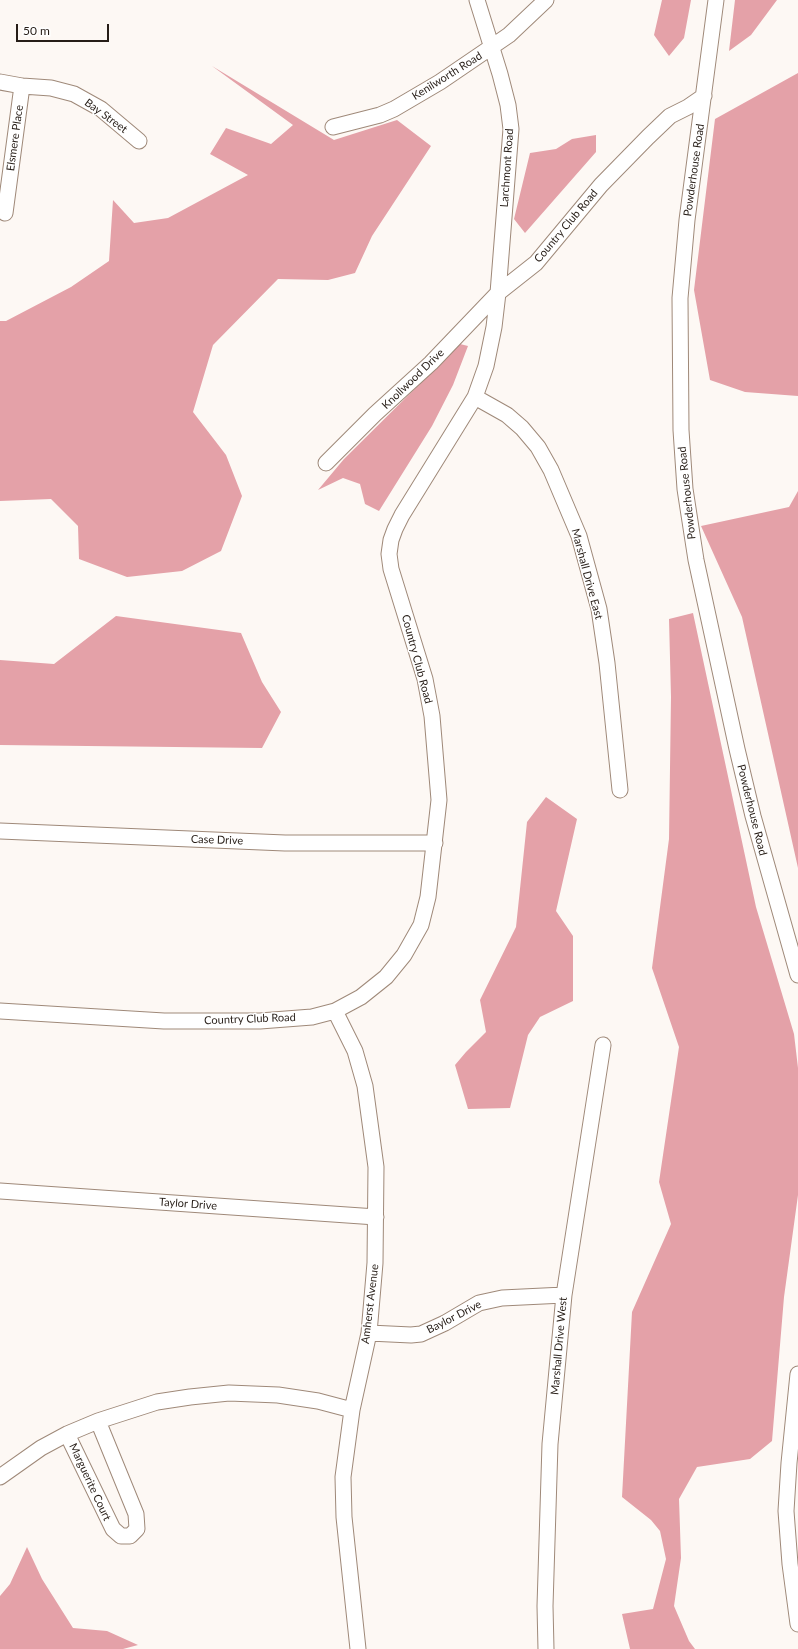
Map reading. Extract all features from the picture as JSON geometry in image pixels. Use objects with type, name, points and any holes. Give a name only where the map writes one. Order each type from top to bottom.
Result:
[{"type":"street","name":"Larchmont Road","points":[[477,0],[508,106],[511,129],[498,293]]},
{"type":"street","name":"Kenilworth Road","points":[[333,127],[380,115],[394,109],[440,82],[509,35],[546,0]]},
{"type":"street","name":"Powderhouse Road","points":[[716,0],[684,247],[680,298],[681,430],[685,489],[696,560],[737,749],[753,816],[798,975]]},
{"type":"street","name":"Bay Street","points":[[0,82],[22,86],[51,88],[74,94],[101,109],[139,141]]},
{"type":"street","name":"Elsmere Place","points":[[5,213],[22,86]]},
{"type":"street","name":"Country Club Road","points":[[0,1011],[164,1021],[244,1021],[312,1017],[335,1011],[361,997],[386,977],[404,955],[421,925],[428,897],[439,800],[432,716],[425,678],[391,569],[389,554],[391,540],[402,515],[475,397],[486,366],[494,327],[498,293],[536,263],[601,185],[648,137],[670,116],[688,107],[704,96]]},
{"type":"street","name":"Knollwood Drive","points":[[326,462],[375,414],[431,363],[498,293]]},
{"type":"street","name":"Marshall Drive East","points":[[475,397],[507,415],[522,428],[538,447],[551,470],[579,536],[599,609],[607,663],[620,790]]},
{"type":"street","name":"Case Drive","points":[[0,831],[285,843],[435,843]]},
{"type":"street","name":"Amherst Avenue","points":[[335,1011],[355,1051],[365,1086],[376,1167],[375,1263],[369,1333],[352,1410],[344,1477],[344,1517],[358,1649]]},
{"type":"street","name":"Marshall Drive West","points":[[546,1649],[545,1606],[550,1444],[564,1295],[603,1045]]},
{"type":"street","name":"Taylor Drive","points":[[0,1191],[376,1217]]},
{"type":"street","name":"Baylor Drive","points":[[369,1333],[421,1334],[445,1323],[479,1303],[502,1298],[564,1295]]},
{"type":"street","points":[[798,1374],[786,1511],[790,1564],[798,1624]]},
{"type":"street","points":[[0,1477],[41,1448],[67,1434],[98,1421],[157,1402],[229,1393],[278,1395],[318,1400],[352,1410]]},
{"type":"street","name":"Marguerite Court","points":[[67,1434],[113,1529],[120,1536],[130,1536],[137,1529],[136,1514],[98,1421]]},
{"type":"shaded area","points":[[662,0],[691,0],[684,38],[669,56],[654,35]]},
{"type":"shaded area","points":[[735,0],[777,0],[751,35],[729,51]]},
{"type":"shaded area","points":[[212,66],[334,140],[397,120],[431,146],[372,236],[355,273],[328,280],[278,279],[213,345],[193,412],[226,455],[242,496],[221,551],[182,571],[127,577],[79,559],[78,526],[51,499],[0,501],[0,321],[6,321],[71,287],[109,261],[113,200],[134,223],[168,218],[248,175],[210,154],[226,128],[271,144],[293,125]]},
{"type":"shaded area","points":[[798,73],[798,396],[745,392],[710,380],[694,290],[715,119]]},
{"type":"shaded area","points":[[596,135],[596,152],[525,233],[514,219],[530,153],[556,149],[572,139]]},
{"type":"shaded area","points":[[460,344],[468,346],[453,385],[432,426],[379,511],[365,504],[360,484],[343,478],[318,490],[344,459]]},
{"type":"shaded area","points":[[798,491],[798,868],[742,617],[701,526],[789,507]]},
{"type":"shaded area","points":[[693,613],[756,907],[794,1034],[798,1068],[798,1195],[784,1297],[772,1441],[750,1459],[697,1467],[679,1499],[681,1558],[674,1606],[689,1641],[695,1649],[630,1649],[622,1614],[653,1609],[666,1559],[660,1531],[651,1520],[622,1497],[632,1312],[671,1224],[659,1182],[679,1047],[652,968],[669,839],[671,697],[669,619]]},
{"type":"shaded area","points":[[116,616],[241,633],[262,682],[281,712],[262,748],[0,745],[0,660],[54,664]]},
{"type":"shaded area","points":[[546,797],[577,819],[556,911],[573,936],[573,1001],[540,1017],[528,1035],[510,1108],[468,1109],[455,1065],[486,1032],[480,1000],[516,927],[527,822]]},
{"type":"shaded area","points":[[27,1547],[42,1579],[73,1628],[107,1631],[138,1645],[123,1649],[0,1649],[0,1596],[10,1584]]}]
